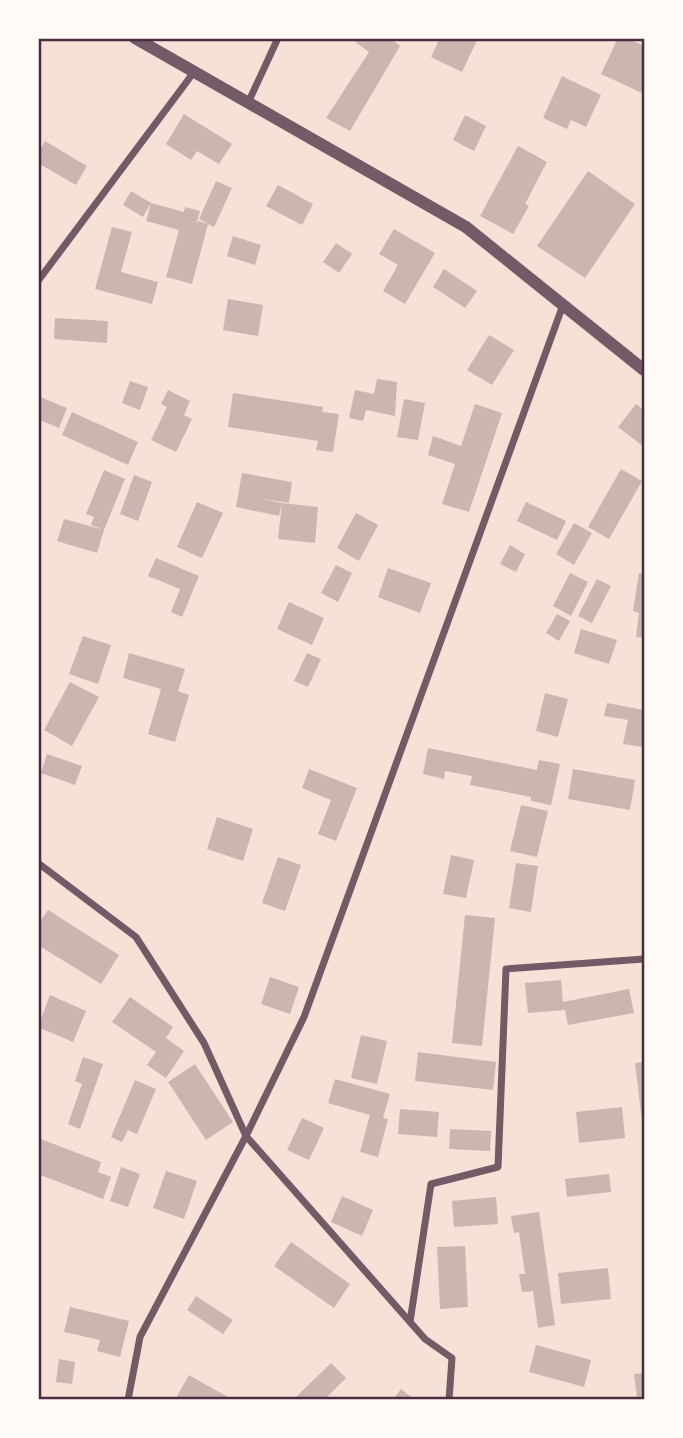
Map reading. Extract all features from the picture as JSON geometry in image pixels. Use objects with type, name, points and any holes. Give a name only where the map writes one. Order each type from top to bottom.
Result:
[{"type":"street","points":[[135,38],[466,227],[645,370]]},
{"type":"street","points":[[248,103],[278,38]]},
{"type":"street","points":[[38,281],[194,72]]},
{"type":"street","points":[[128,1399],[140,1337],[246,1136],[304,1017],[563,304]]},
{"type":"street","points":[[38,863],[136,937],[204,1044],[246,1136],[425,1339],[452,1358],[449,1399]]},
{"type":"street","points":[[410,1322],[431,1184],[498,1167],[506,969],[645,959]]},
{"type":"building","points":[[350,38],[390,38],[400,46],[350,131],[326,118],[369,52]]},
{"type":"building","points":[[440,38],[478,38],[462,72],[431,57]]},
{"type":"building","points":[[618,38],[627,38],[644,46],[644,94],[601,74]]},
{"type":"building","points":[[562,76],[601,95],[586,127],[571,120],[567,129],[543,118]]},
{"type":"building","points":[[184,114],[232,144],[219,164],[197,151],[191,160],[166,144]]},
{"type":"building","points":[[465,115],[486,126],[474,151],[453,140]]},
{"type":"building","points":[[45,141],[87,166],[76,185],[38,163],[38,153]]},
{"type":"building","points":[[518,146],[547,162],[525,204],[529,206],[513,234],[480,216]]},
{"type":"building","points":[[588,171],[635,204],[585,278],[537,246]]},
{"type":"building","points":[[216,181],[232,188],[214,227],[199,219]]},
{"type":"building","points":[[278,185],[313,204],[302,225],[266,206]]},
{"type":"building","points":[[131,191],[151,203],[143,217],[123,205]]},
{"type":"building","points":[[151,203],[184,212],[185,207],[200,211],[196,224],[198,221],[208,224],[192,284],[166,277],[179,230],[146,221]]},
{"type":"building","points":[[112,227],[132,232],[121,272],[158,282],[152,304],[95,289]]},
{"type":"building","points":[[394,229],[435,253],[405,304],[383,291],[398,265],[379,254]]},
{"type":"building","points":[[233,236],[261,245],[255,265],[227,256]]},
{"type":"building","points":[[336,243],[352,254],[339,273],[323,262]]},
{"type":"building","points":[[444,269],[477,291],[465,308],[433,287]]},
{"type":"building","points":[[228,299],[263,305],[258,336],[223,330]]},
{"type":"building","points":[[55,318],[108,321],[107,343],[54,339]]},
{"type":"building","points":[[489,335],[514,350],[492,385],[467,370]]},
{"type":"building","points":[[377,379],[397,382],[395,416],[366,410],[363,421],[349,418],[355,390],[374,394]]},
{"type":"building","points":[[130,381],[148,387],[140,410],[122,403]]},
{"type":"building","points":[[168,390],[190,401],[184,415],[192,419],[176,452],[151,440],[167,407],[161,404]]},
{"type":"building","points":[[233,393],[323,407],[322,412],[339,414],[333,452],[316,450],[318,441],[228,427]]},
{"type":"building","points":[[38,396],[67,408],[59,428],[38,419]]},
{"type":"building","points":[[404,399],[425,403],[418,440],[397,437]]},
{"type":"building","points":[[475,404],[502,413],[469,512],[442,504],[455,464],[428,455],[433,436],[461,446]]},
{"type":"building","points":[[636,404],[644,410],[644,447],[618,427]]},
{"type":"building","points":[[72,412],[138,442],[128,465],[62,435]]},
{"type":"building","points":[[621,469],[642,481],[609,539],[588,527]]},
{"type":"building","points":[[104,470],[125,479],[104,530],[91,525],[94,517],[86,514]]},
{"type":"building","points":[[242,473],[292,482],[289,503],[258,498],[282,503],[279,516],[236,507]]},
{"type":"building","points":[[134,475],[152,482],[138,521],[120,514]]},
{"type":"building","points":[[197,502],[223,513],[202,558],[177,547]]},
{"type":"building","points":[[526,502],[566,521],[557,540],[517,521]]},
{"type":"building","points":[[282,503],[318,507],[315,543],[278,539]]},
{"type":"building","points":[[356,513],[378,525],[359,561],[337,548]]},
{"type":"building","points":[[64,519],[104,530],[97,553],[57,541]]},
{"type":"building","points":[[574,523],[592,533],[574,565],[556,554]]},
{"type":"building","points":[[510,545],[525,554],[516,572],[500,564]]},
{"type":"building","points":[[156,558],[199,576],[182,617],[171,612],[180,589],[148,576]]},
{"type":"building","points":[[336,565],[352,573],[338,602],[321,593]]},
{"type":"building","points":[[388,568],[431,583],[420,613],[378,597]]},
{"type":"building","points":[[570,573],[588,582],[571,616],[553,606]]},
{"type":"building","points":[[639,573],[644,574],[644,638],[636,637],[639,613],[633,611]]},
{"type":"building","points":[[597,579],[611,586],[592,623],[578,616]]},
{"type":"building","points":[[289,602],[324,618],[312,645],[277,629]]},
{"type":"building","points":[[557,614],[570,621],[559,641],[546,633]]},
{"type":"building","points":[[581,629],[617,640],[609,664],[574,653]]},
{"type":"building","points":[[83,636],[111,645],[98,684],[69,674]]},
{"type":"building","points":[[129,653],[185,669],[178,691],[189,695],[175,742],[148,734],[161,689],[123,678]]},
{"type":"building","points":[[307,653],[321,659],[308,687],[294,681]]},
{"type":"building","points":[[70,682],[99,697],[72,746],[44,730]]},
{"type":"building","points":[[545,693],[568,699],[558,737],[536,731]]},
{"type":"building","points":[[607,703],[644,710],[643,747],[623,744],[628,720],[604,716]]},
{"type":"building","points":[[428,748],[537,770],[539,760],[560,764],[551,805],[531,801],[531,797],[470,785],[472,776],[445,771],[444,779],[423,774]]},
{"type":"building","points":[[47,754],[82,766],[75,785],[41,773]]},
{"type":"building","points":[[309,769],[357,788],[336,841],[318,834],[331,800],[302,788]]},
{"type":"building","points":[[573,769],[635,780],[630,810],[568,799]]},
{"type":"building","points":[[521,805],[548,811],[537,857],[510,851]]},
{"type":"building","points":[[217,817],[253,829],[243,861],[207,849]]},
{"type":"building","points":[[451,855],[474,860],[466,898],[443,894]]},
{"type":"building","points":[[278,857],[301,865],[285,911],[262,903]]},
{"type":"building","points":[[516,863],[538,866],[531,912],[509,908]]},
{"type":"building","points":[[48,910],[119,955],[101,984],[38,945],[38,924]]},
{"type":"building","points":[[465,915],[495,918],[482,1046],[452,1043]]},
{"type":"building","points":[[270,977],[299,987],[290,1014],[261,1004]]},
{"type":"building","points":[[561,980],[563,1002],[629,989],[634,1013],[568,1025],[565,1010],[528,1013],[525,983]]},
{"type":"building","points":[[50,995],[86,1011],[73,1042],[38,1027]]},
{"type":"building","points":[[130,997],[173,1027],[166,1038],[184,1051],[166,1078],[147,1065],[156,1052],[112,1022]]},
{"type":"building","points":[[361,1035],[387,1041],[377,1084],[351,1078]]},
{"type":"building","points":[[418,1052],[496,1062],[493,1090],[415,1081]]},
{"type":"building","points":[[83,1057],[103,1064],[80,1129],[68,1124],[82,1084],[75,1081]]},
{"type":"building","points":[[644,1062],[644,1129],[643,1129],[635,1063]]},
{"type":"building","points":[[195,1064],[233,1122],[206,1140],[168,1082]]},
{"type":"building","points":[[335,1079],[390,1094],[383,1118],[388,1119],[378,1157],[360,1152],[370,1115],[328,1103]]},
{"type":"building","points":[[135,1080],[156,1089],[137,1134],[128,1130],[122,1142],[111,1137]]},
{"type":"building","points":[[622,1107],[625,1138],[579,1143],[576,1112]]},
{"type":"building","points":[[400,1109],[439,1112],[437,1137],[398,1134]]},
{"type":"building","points":[[302,1118],[324,1128],[309,1160],[287,1150]]},
{"type":"building","points":[[450,1129],[491,1131],[490,1151],[449,1149]]},
{"type":"building","points":[[38,1138],[101,1162],[98,1172],[111,1177],[103,1199],[38,1174]]},
{"type":"building","points":[[121,1167],[140,1174],[128,1207],[110,1201]]},
{"type":"building","points":[[166,1171],[197,1181],[184,1219],[153,1208]]},
{"type":"building","points":[[609,1174],[611,1192],[567,1197],[565,1179]]},
{"type":"building","points":[[342,1196],[373,1210],[362,1236],[331,1222]]},
{"type":"building","points":[[496,1197],[498,1224],[454,1227],[452,1201]]},
{"type":"building","points":[[539,1212],[555,1325],[538,1328],[533,1291],[522,1292],[519,1274],[525,1274],[519,1232],[514,1233],[511,1216]]},
{"type":"building","points":[[291,1242],[350,1284],[334,1308],[274,1266]]},
{"type":"building","points":[[465,1246],[468,1307],[440,1309],[437,1247]]},
{"type":"building","points":[[608,1268],[611,1299],[561,1304],[558,1273]]},
{"type":"building","points":[[196,1296],[233,1320],[223,1334],[187,1310]]},
{"type":"building","points":[[70,1307],[129,1321],[120,1357],[97,1351],[100,1340],[64,1332]]},
{"type":"building","points":[[536,1345],[591,1360],[584,1387],[529,1372]]},
{"type":"building","points":[[59,1359],[75,1362],[72,1384],[56,1382]]},
{"type":"building","points":[[331,1363],[346,1378],[324,1400],[299,1400],[296,1397]]},
{"type":"building","points":[[644,1373],[644,1397],[637,1398],[634,1374]]},
{"type":"building","points":[[189,1375],[233,1400],[175,1400]]},
{"type":"building","points":[[401,1389],[415,1400],[393,1400]]}]
